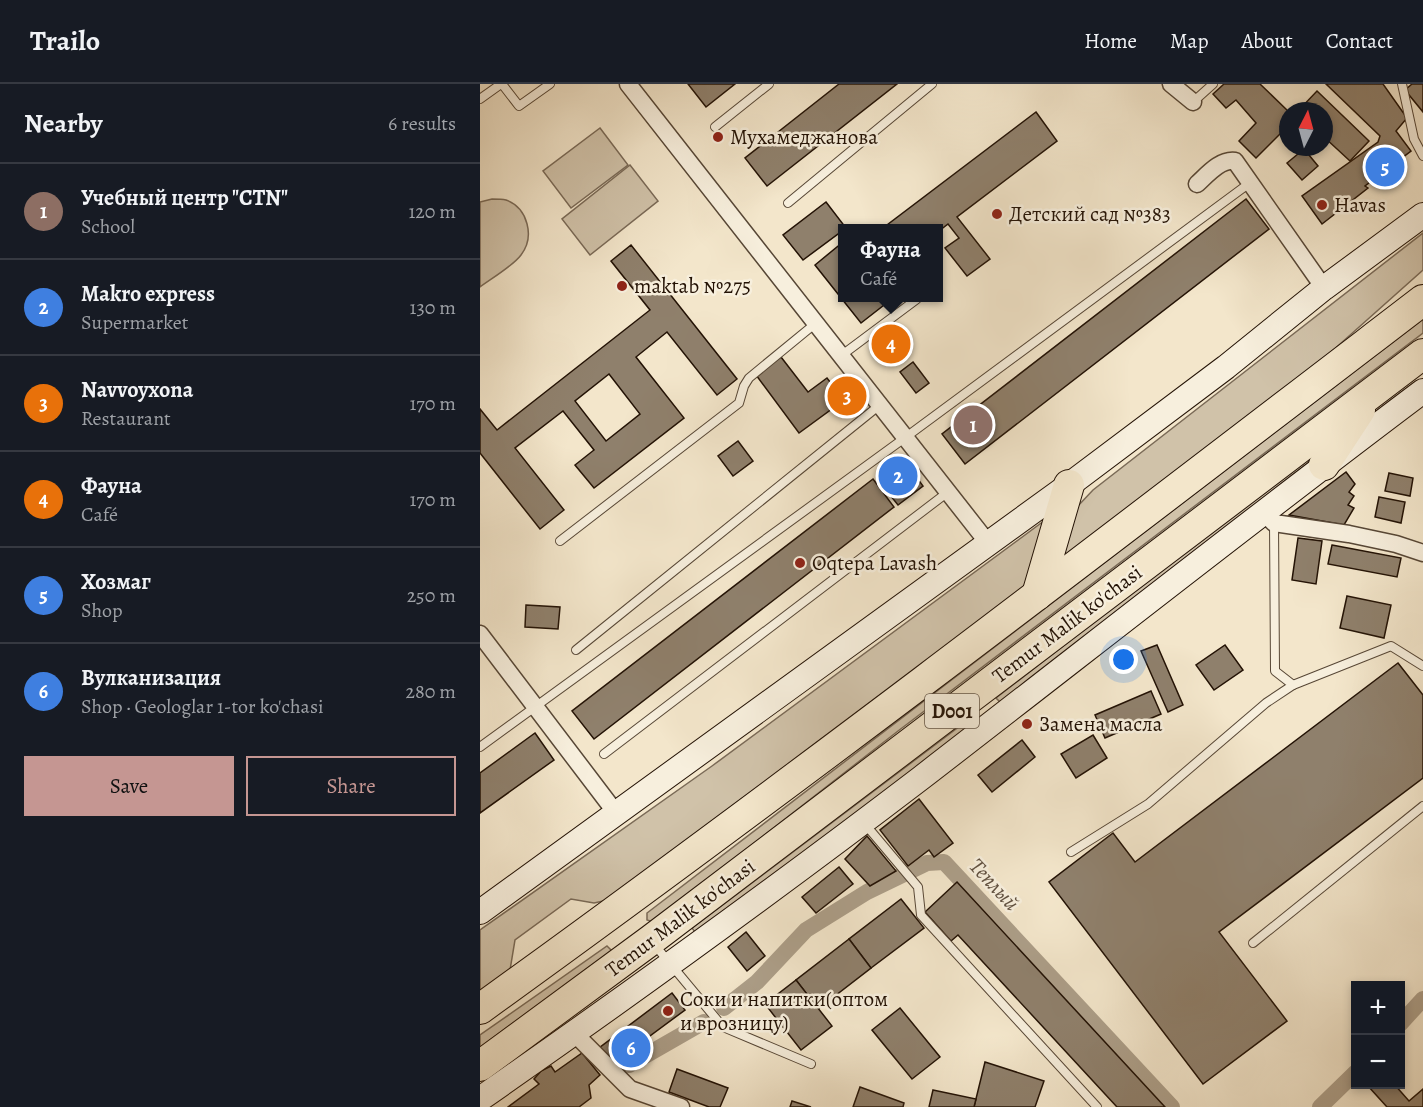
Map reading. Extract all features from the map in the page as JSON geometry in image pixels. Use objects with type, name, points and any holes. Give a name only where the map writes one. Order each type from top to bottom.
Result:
[{"type":"highway","name":"Temur Malik ko'chasi","points":[[480,1009],[1036,596],[1423,300]]},
{"type":"highway","name":"Temur Malik ko'chasi","points":[[480,1066],[647,944],[1423,354]]},
{"type":"highway","points":[[1324,465],[1371,393]]},
{"type":"highway","points":[[1036,596],[1069,485]]},
{"type":"highway","points":[[616,910],[647,944]]},
{"type":"street","points":[[628,84],[988,543]]},
{"type":"street","points":[[1171,84],[1193,102]]},
{"type":"street","points":[[1197,183],[1228,160],[1234,161],[1324,288]]},
{"type":"street","points":[[480,912],[1069,485],[1226,368],[1324,288],[1423,215]]},
{"type":"street","points":[[480,1099],[670,963],[1268,517],[1324,465],[1423,391]]},
{"type":"street","points":[[1268,517],[1396,544],[1423,553]]},
{"type":"street","points":[[480,634],[616,813]]},
{"type":"street","points":[[574,1033],[630,1089],[681,1107]]},
{"type":"lane","points":[[480,99],[501,84],[519,106],[550,84]]},
{"type":"lane","points":[[715,127],[770,84]]},
{"type":"lane","points":[[788,203],[933,84]]},
{"type":"lane","points":[[1193,102],[1213,84]]},
{"type":"lane","points":[[1402,84],[1414,139],[1423,156]]},
{"type":"lane","points":[[480,747],[1251,182]]},
{"type":"lane","points":[[842,356],[913,302]]},
{"type":"lane","points":[[560,541],[739,403],[748,378],[816,323]]},
{"type":"lane","points":[[576,650],[881,404]]},
{"type":"lane","points":[[604,754],[948,492]]},
{"type":"lane","points":[[1268,517],[1275,671],[1293,685]]},
{"type":"lane","points":[[1071,852],[1148,804],[1266,703],[1293,685],[1391,646],[1423,666]]},
{"type":"lane","points":[[1253,943],[1423,806]]},
{"type":"lane","points":[[862,821],[918,887],[921,915],[1097,1107]]},
{"type":"lane","points":[[647,944],[670,963],[723,1027],[810,1064]]},
{"type":"shaded area","points":[[600,128],[628,165],[571,208],[543,171]]},
{"type":"shaded area","points":[[630,165],[658,201],[590,255],[562,219]]},
{"type":"shaded area","points":[[492,199],[506,200],[520,209],[527,224],[528,240],[521,255],[508,268],[480,287],[480,202]]},
{"type":"shaded area","points":[[1423,233],[1423,270],[1321,361],[1058,563],[1077,507],[1093,490]]},
{"type":"shaded area","points":[[1423,319],[1423,333],[898,731],[653,922],[647,920],[647,913]]},
{"type":"shaded area","points":[[1336,437],[1307,470],[1003,705],[996,698],[1256,496]]},
{"type":"shaded area","points":[[1052,515],[1028,587],[608,900],[594,903],[571,899],[515,940],[509,976],[480,995],[480,930],[712,766]]},
{"type":"shaded area","points":[[968,720],[981,720],[697,935],[692,928]]},
{"type":"shaded area","points":[[607,946],[611,950],[610,954],[480,1047],[480,1035]]},
{"type":"building","points":[[688,84],[735,84],[706,107]]},
{"type":"building","points":[[839,84],[897,84],[767,186],[745,158]]},
{"type":"building","points":[[1224,84],[1260,84],[1279,102],[1279,135],[1256,158],[1239,141],[1256,123],[1236,100],[1226,108],[1213,94]]},
{"type":"building","points":[[1326,84],[1383,84],[1407,118],[1396,131],[1411,151],[1365,186],[1368,188],[1322,224],[1302,196],[1378,142],[1380,136]]},
{"type":"building","points":[[1412,84],[1423,84],[1423,112],[1405,90]]},
{"type":"building","points":[[1317,91],[1328,102],[1307,102]]},
{"type":"building","points":[[1333,106],[1369,141],[1350,161],[1333,145]]},
{"type":"building","points":[[1036,112],[1057,141],[957,217],[990,259],[967,276],[945,248],[959,238],[948,224],[943,228],[943,224],[888,224]]},
{"type":"building","points":[[1296,156],[1310,156],[1318,166],[1302,180],[1287,163]]},
{"type":"building","points":[[1246,199],[1269,229],[965,464],[942,434]]},
{"type":"building","points":[[826,202],[843,224],[838,224],[838,234],[803,260],[783,235]]},
{"type":"building","points":[[631,245],[737,379],[717,395],[667,332],[636,357],[684,418],[594,488],[575,465],[594,450],[563,411],[515,448],[564,510],[540,529],[480,453],[480,409],[497,430],[650,310],[611,261]],"holes":[[[609,374],[640,414],[606,441],[575,401]]]},
{"type":"building","points":[[838,246],[838,294],[815,265]]},
{"type":"building","points":[[844,302],[888,302],[861,323]]},
{"type":"building","points":[[891,330],[905,348],[890,359],[876,341]]},
{"type":"building","points":[[781,357],[808,392],[827,378],[844,400],[799,433],[756,375]]},
{"type":"building","points":[[913,362],[929,383],[916,393],[900,372]]},
{"type":"building","points":[[738,441],[753,461],[733,476],[718,456]]},
{"type":"building","points":[[904,460],[923,486],[898,505],[878,480]]},
{"type":"building","points":[[1346,472],[1355,484],[1349,492],[1354,496],[1348,505],[1354,508],[1344,525],[1289,515]]},
{"type":"building","points":[[1389,473],[1413,478],[1410,496],[1385,491]]},
{"type":"building","points":[[873,479],[894,507],[594,739],[572,711]]},
{"type":"building","points":[[1379,497],[1405,502],[1401,523],[1375,517]]},
{"type":"building","points":[[1298,538],[1322,541],[1316,584],[1292,580]]},
{"type":"building","points":[[1332,545],[1401,558],[1397,577],[1328,564]]},
{"type":"building","points":[[1347,596],[1391,605],[1384,638],[1340,628]]},
{"type":"building","points":[[526,605],[560,607],[558,629],[525,627]]},
{"type":"building","points":[[1157,645],[1183,705],[1168,712],[1141,651]]},
{"type":"building","points":[[1225,645],[1243,670],[1214,690],[1196,665]]},
{"type":"building","points":[[1398,663],[1423,695],[1423,778],[1219,932],[1287,1021],[1203,1084],[1049,882],[1113,833],[1135,862]]},
{"type":"building","points":[[1151,691],[1161,714],[1105,738],[1095,715]]},
{"type":"building","points":[[535,733],[554,760],[480,813],[480,773]]},
{"type":"building","points":[[1093,735],[1107,758],[1076,778],[1061,754]]},
{"type":"building","points":[[1022,740],[1035,757],[992,792],[978,775]]},
{"type":"building","points":[[919,799],[953,843],[934,857],[929,850],[908,866],[880,830]]},
{"type":"building","points":[[867,836],[896,871],[870,886],[845,859]]},
{"type":"building","points":[[839,867],[853,884],[816,913],[802,897]]},
{"type":"building","points":[[957,882],[1165,1107],[1117,1107],[958,935],[951,941],[925,912]]},
{"type":"building","points":[[901,899],[924,928],[871,968],[849,939]]},
{"type":"building","points":[[746,932],[765,956],[747,971],[728,947]]},
{"type":"building","points":[[849,939],[871,968],[818,1009],[796,980]]},
{"type":"building","points":[[796,980],[832,1026],[801,1050],[765,1004]]},
{"type":"building","points":[[672,993],[685,1010],[612,1064],[599,1048]]},
{"type":"building","points":[[900,1008],[940,1057],[912,1079],[872,1030]]},
{"type":"building","points":[[582,1053],[600,1075],[589,1085],[591,1098],[579,1107],[508,1107],[539,1084],[534,1079],[541,1071],[551,1066],[555,1072]]},
{"type":"building","points":[[985,1062],[1044,1081],[1035,1107],[974,1107]]},
{"type":"building","points":[[677,1069],[728,1088],[720,1107],[709,1107],[669,1092]]},
{"type":"building","points":[[860,1087],[904,1103],[903,1107],[853,1107]]},
{"type":"building","points":[[1371,1089],[1398,1089],[1409,1101],[1423,1089],[1423,1107],[1387,1107]]},
{"type":"building","points":[[933,1090],[976,1099],[974,1107],[929,1107]]},
{"type":"building","points":[[792,1101],[811,1107],[790,1107]]},
{"type":"waterway","name":"Теплый","points":[[724,1008],[757,982],[806,930],[867,892],[927,863],[944,862],[1172,1107]]},
{"type":"waterway","name":"Теплый","points":[[1405,1019],[1423,999]]},
{"type":"waterway","name":"Теплый","points":[[629,1065],[704,1022]]},
{"type":"waterway","name":"Теплый","points":[[1320,1107],[1351,1077]]},
{"type":"place","name":"Мухамеджанова","points":[[718,137]]},
{"type":"place","name":"Хозмаг","points":[[1385,167]]},
{"type":"place","name":"Havas","points":[[1322,205]]},
{"type":"place","name":"Детский сад №383","points":[[997,214]]},
{"type":"place","name":"maktab №275","points":[[622,286]]},
{"type":"place","name":"Фауна","points":[[891,344]]},
{"type":"place","name":"Navvoyxona","points":[[847,396]]},
{"type":"place","name":"Учебный центр \"CTN\"","points":[[973,425]]},
{"type":"place","name":"Makro express","points":[[898,476]]},
{"type":"place","name":"Oqtepa Lavash","points":[[800,563]]},
{"type":"place","name":"Замена масла","points":[[1027,724]]},
{"type":"place","name":"Соки и напитки(оптом и врозницу)","points":[[668,1011]]},
{"type":"place","name":"Вулканизация","points":[[631,1048]]}]
